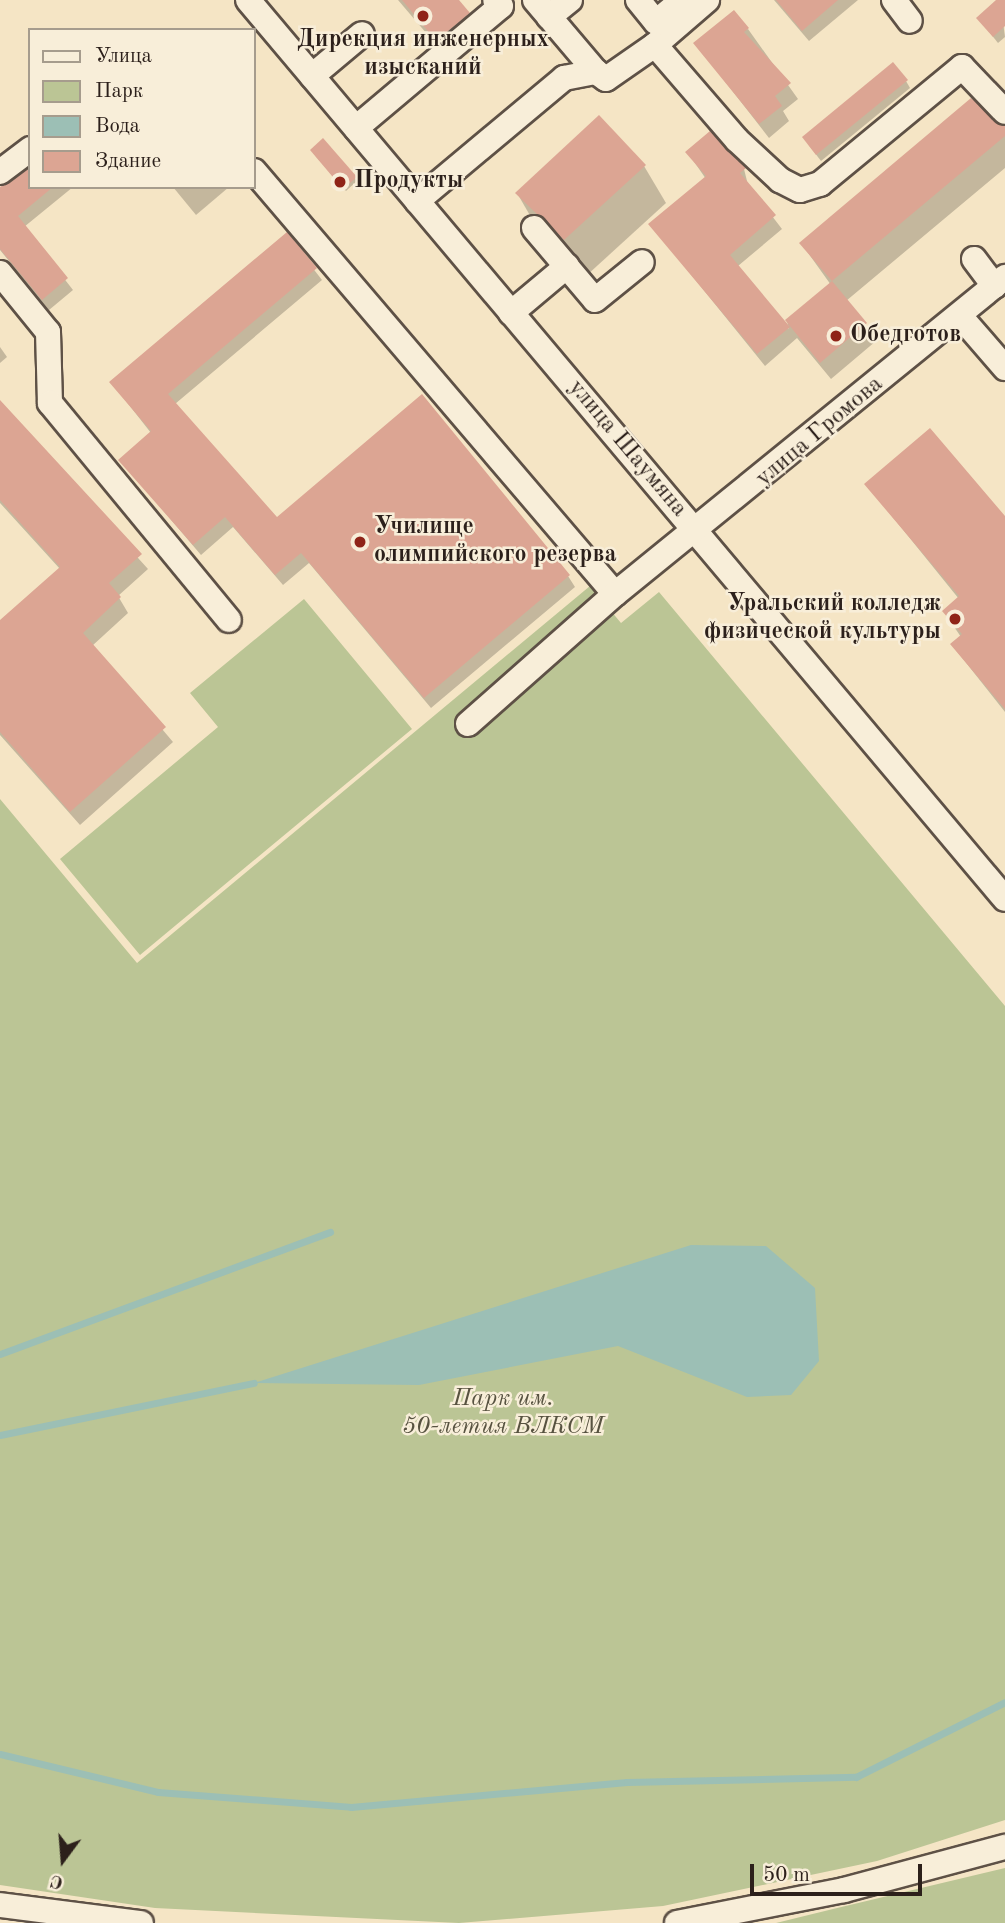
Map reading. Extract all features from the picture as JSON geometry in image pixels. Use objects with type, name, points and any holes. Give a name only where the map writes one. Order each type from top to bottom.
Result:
[{"type":"street","name":"улица Шаумяна","points":[[248,0],[1005,899]]},
{"type":"street","points":[[356,128],[501,6],[495,0]]},
{"type":"street","points":[[570,0],[542,9],[596,72],[606,79],[655,45],[706,0]]},
{"type":"street","points":[[638,0],[656,22],[682,0]]},
{"type":"street","points":[[894,0],[910,21]]},
{"type":"street","points":[[312,76],[362,34]]},
{"type":"street","points":[[655,45],[737,140],[780,180],[800,190],[820,184],[962,67],[1005,112]]},
{"type":"street","points":[[416,201],[484,137],[564,78],[596,72]]},
{"type":"street","points":[[0,172],[28,151]]},
{"type":"street","points":[[256,173],[615,594]]},
{"type":"street","points":[[534,228],[595,300],[642,262]]},
{"type":"street","points":[[974,259],[999,281]]},
{"type":"street","points":[[511,313],[567,266]]},
{"type":"street","points":[[0,273],[48,332],[50,404],[229,620]]},
{"type":"street","name":"улица Громова","points":[[468,724],[615,594],[960,316],[999,281]]},
{"type":"street","points":[[960,316],[1005,368]]},
{"type":"street","points":[[677,1923],[844,1890],[1005,1847]]},
{"type":"street","points":[[0,1905],[141,1923]]},
{"type":"green space","name":"Парк им. 50-летия ВЛКСМ","points":[[590,586],[621,623],[659,592],[1005,1006],[1005,1820],[877,1861],[663,1906],[459,1923],[155,1908],[0,1885],[0,799],[137,963]]},
{"type":"green space","points":[[304,599],[412,729],[140,955],[60,859],[218,727],[190,693]]},
{"type":"green space","points":[[1005,1868],[1005,1923],[776,1923],[833,1909]]},
{"type":"water","points":[[691,1245],[766,1246],[815,1288],[819,1361],[791,1395],[747,1397],[618,1346],[419,1385],[254,1383]]},
{"type":"building","points":[[402,0],[459,0],[470,13],[436,41]]},
{"type":"building","points":[[776,0],[838,0],[802,31]]},
{"type":"building","points":[[996,0],[1005,0],[1005,26],[993,37],[976,18]]},
{"type":"building","points":[[734,10],[749,28],[744,32],[791,83],[775,96],[782,106],[759,124],[693,43]]},
{"type":"building","points":[[893,62],[908,80],[816,155],[802,137]]},
{"type":"building","points":[[971,98],[1005,126],[1005,136],[832,281],[799,243]]},
{"type":"building","points":[[599,115],[646,165],[564,240],[515,193]]},
{"type":"building","points":[[710,131],[746,168],[740,173],[776,215],[730,255],[790,327],[757,354],[648,224],[706,176],[685,152]]},
{"type":"building","points":[[323,138],[357,177],[343,189],[310,150]]},
{"type":"building","points":[[28,169],[28,189],[51,189],[18,216],[68,278],[42,300],[0,249],[0,187]]},
{"type":"building","points":[[287,232],[317,268],[168,394],[277,517],[422,394],[570,575],[424,698],[301,553],[275,575],[225,517],[193,545],[118,460],[151,431],[109,382]]},
{"type":"building","points":[[832,281],[867,323],[820,363],[785,320]]},
{"type":"building","points":[[0,400],[142,554],[109,583],[121,597],[83,633],[166,727],[70,812],[0,732],[0,620],[60,567],[0,500]]},
{"type":"building","points":[[930,428],[1005,516],[1005,709],[950,644],[962,634],[942,611],[959,596],[864,484]]},
{"type":"waterway","points":[[0,1354],[330,1232]]},
{"type":"waterway","points":[[0,1435],[254,1383]]},
{"type":"waterway","points":[[0,1754],[158,1792],[351,1807],[627,1782],[856,1777],[1005,1702]]},
{"type":"place","name":"Дирекция инженерных изысканий","points":[[423,16]]},
{"type":"place","name":"Продукты","points":[[340,182]]},
{"type":"place","name":"Обедготов","points":[[836,336]]},
{"type":"place","name":"Училище олимпийского резерва","points":[[360,542]]},
{"type":"place","name":"Уральский колледж физической культуры","points":[[955,619]]}]
